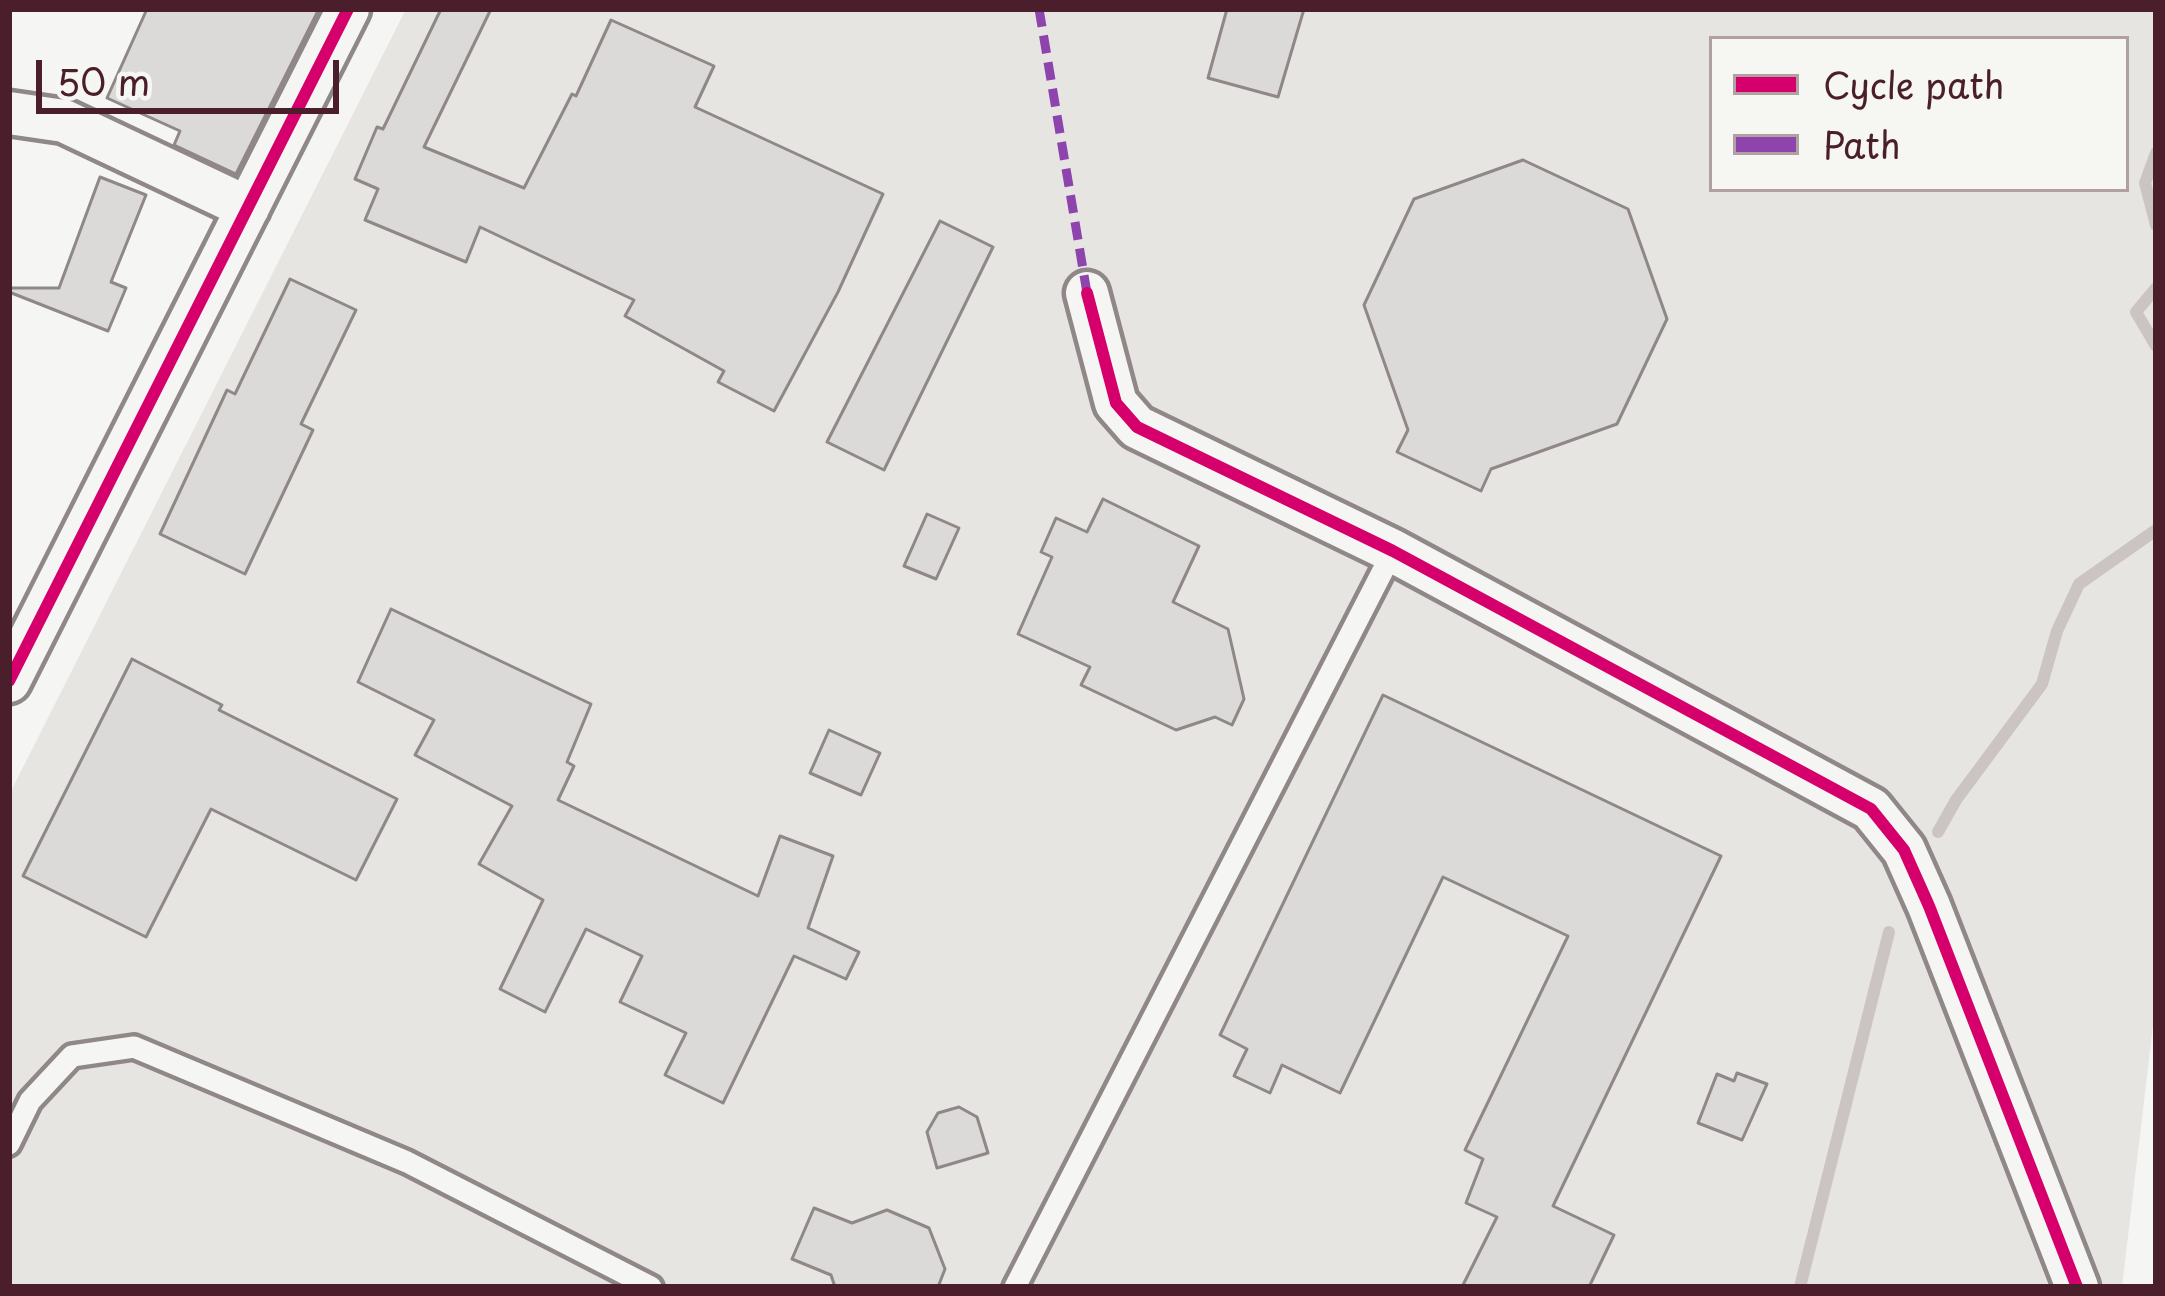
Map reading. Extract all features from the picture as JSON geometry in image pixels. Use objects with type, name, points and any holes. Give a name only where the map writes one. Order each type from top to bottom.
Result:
[{"type":"street","points":[[9,681],[348,9]]},
{"type":"street","points":[[9,112],[64,121],[248,208]]},
{"type":"street","points":[[1087,293],[1117,403],[1138,428],[1393,551],[1851,795],[1890,828],[1930,906],[2077,1287]]},
{"type":"lane","points":[[1015,1287],[1393,551]]},
{"type":"lane","points":[[9,1144],[30,1101],[72,1056],[134,1047],[406,1162],[650,1287]]},
{"type":"shaded area","points":[[406,9],[2156,9],[2156,1000],[2122,1287],[9,1287],[9,795]]},
{"type":"building","points":[[147,9],[319,9],[236,174],[174,145],[180,131],[107,98]]},
{"type":"building","points":[[441,9],[491,9],[424,147],[524,188],[572,94],[576,96],[611,20],[714,66],[695,107],[883,194],[838,292],[774,411],[718,382],[724,371],[625,316],[634,300],[480,227],[466,262],[365,220],[378,189],[355,179],[377,127],[383,129]]},
{"type":"building","points":[[1227,9],[1304,9],[1278,97],[1208,78]]},
{"type":"building","points":[[1523,160],[1628,209],[1667,319],[1617,424],[1491,469],[1481,491],[1397,452],[1408,430],[1364,305],[1414,199]]},
{"type":"building","points":[[100,177],[146,195],[111,282],[126,288],[108,331],[9,292],[9,288],[59,288]]},
{"type":"building","points":[[940,221],[993,247],[884,470],[827,442]]},
{"type":"building","points":[[290,279],[356,310],[301,424],[313,430],[245,574],[160,534],[227,390],[235,394]]},
{"type":"building","points":[[1103,499],[1199,546],[1173,602],[1228,629],[1244,699],[1232,725],[1215,717],[1176,730],[1081,685],[1090,667],[1018,634],[1052,557],[1041,552],[1056,518],[1087,532]]},
{"type":"building","points":[[927,514],[959,528],[936,579],[904,566]]},
{"type":"building","points":[[391,609],[591,704],[567,762],[574,766],[558,800],[758,896],[780,836],[833,856],[808,928],[859,952],[846,979],[794,956],[723,1103],[665,1075],[686,1033],[620,1002],[642,956],[586,929],[545,1012],[500,989],[543,900],[479,864],[512,806],[415,755],[434,720],[358,682]]},
{"type":"building","points":[[132,659],[222,705],[219,710],[397,799],[356,880],[211,809],[146,937],[23,876]]},
{"type":"building","points":[[1383,695],[1721,856],[1553,1206],[1614,1235],[1589,1287],[1462,1287],[1497,1217],[1466,1203],[1483,1159],[1465,1150],[1568,936],[1443,877],[1340,1093],[1282,1065],[1270,1093],[1234,1076],[1247,1049],[1220,1035]]},
{"type":"building","points":[[829,730],[880,753],[861,795],[810,773]]},
{"type":"building","points":[[1737,1073],[1767,1084],[1742,1140],[1698,1123],[1717,1074],[1734,1081]]},
{"type":"building","points":[[959,1107],[977,1117],[988,1153],[937,1168],[927,1132],[938,1113]]},
{"type":"building","points":[[814,1208],[852,1223],[887,1210],[929,1228],[945,1269],[938,1287],[835,1287],[831,1275],[792,1259]]},
{"type":"waterway","points":[[2156,153],[2145,183],[2156,225]]},
{"type":"waterway","points":[[2156,288],[2136,312],[2156,346]]},
{"type":"waterway","points":[[1938,832],[1956,800],[2042,684],[2057,631],[2079,584],[2156,530]]},
{"type":"waterway","points":[[1800,1287],[1889,932]]},
{"type":"marked path","points":[[1039,9],[1087,293]]},
{"type":"cycle path","points":[[9,681],[348,9]]},
{"type":"cycle path","points":[[1087,293],[1116,403],[1137,427],[1393,551],[1871,809],[1904,850],[1929,906],[2077,1287]]}]
